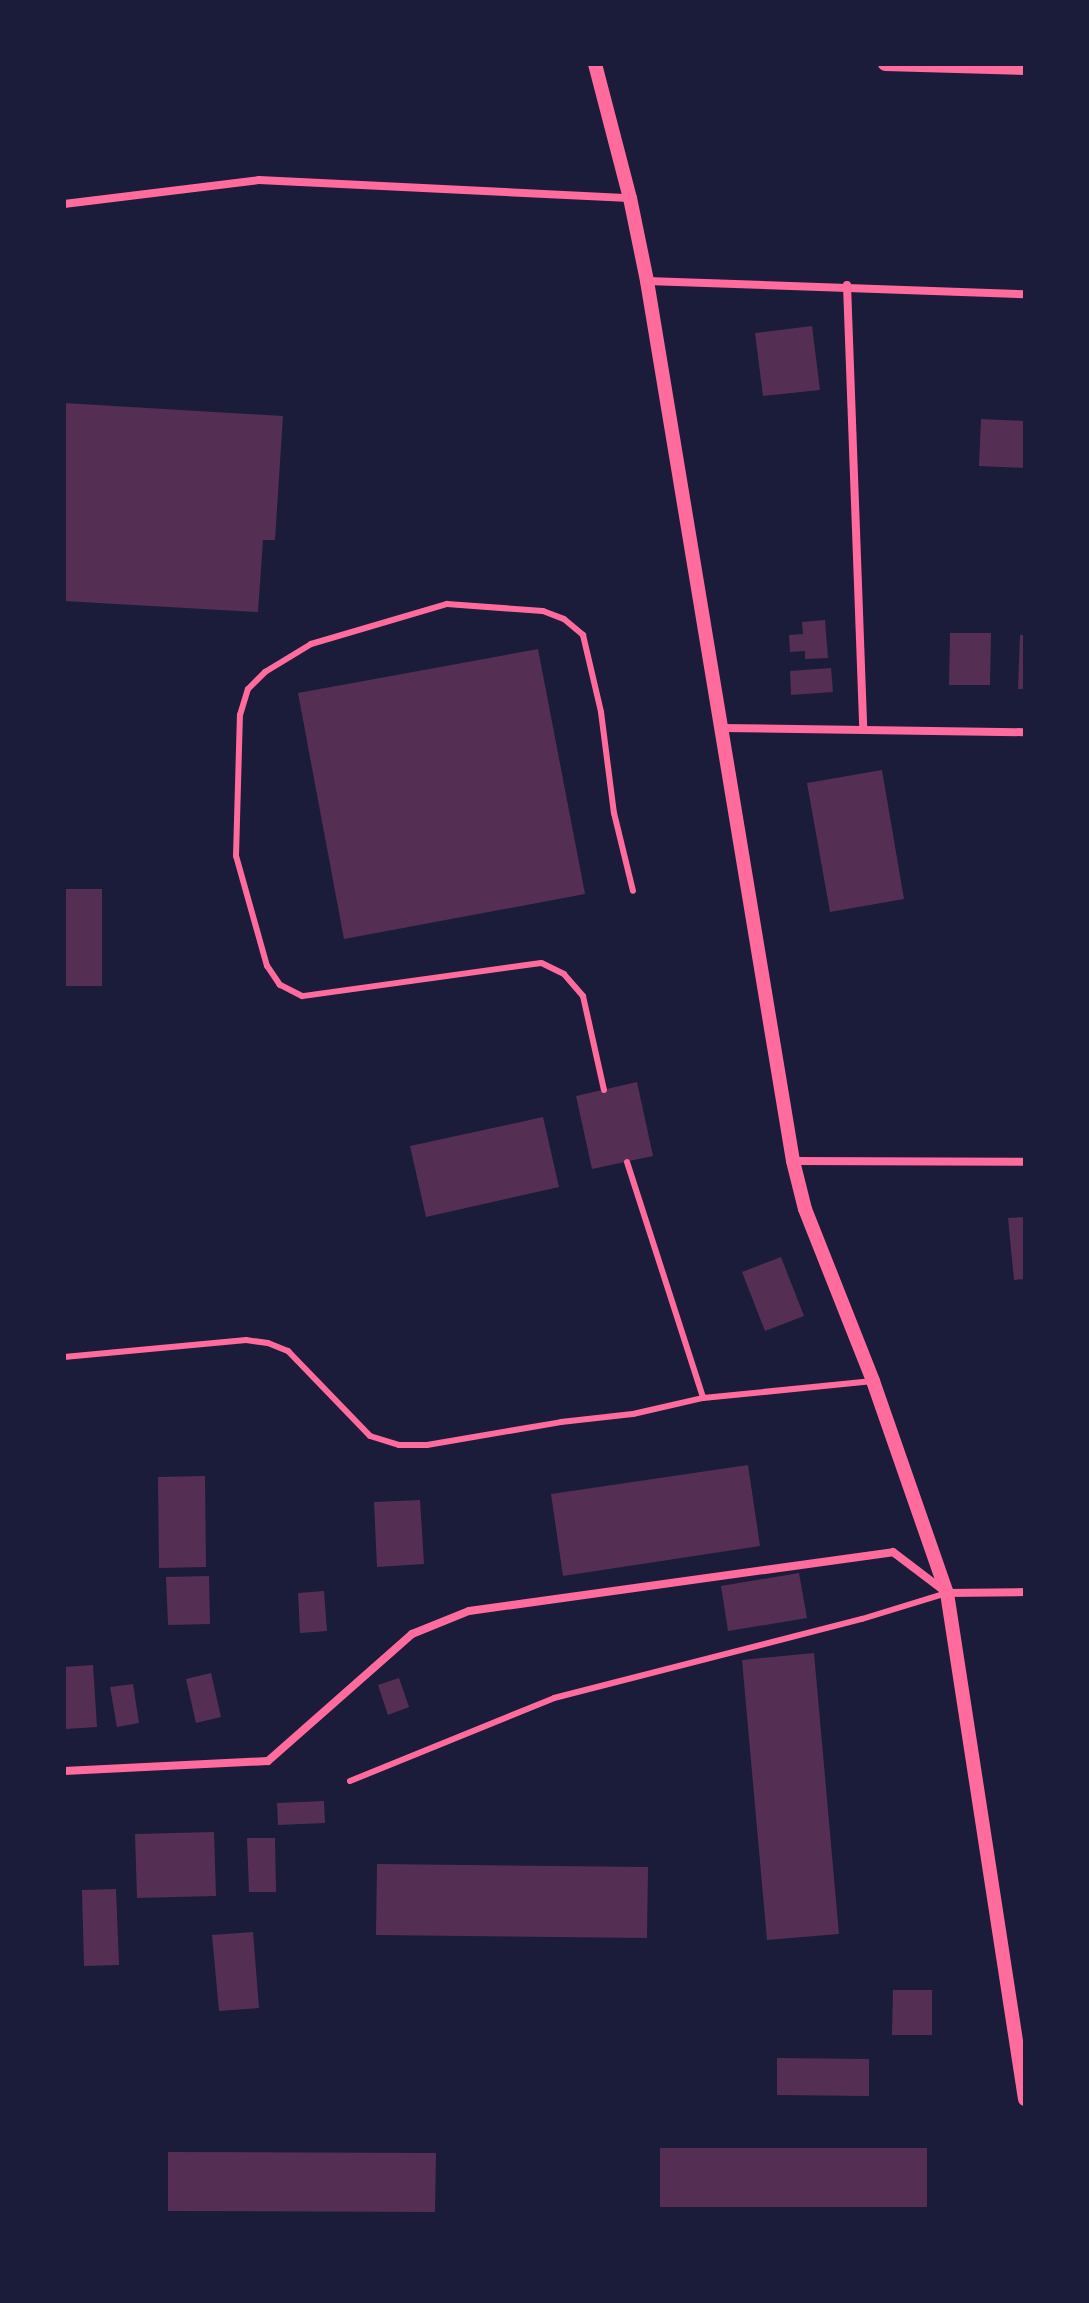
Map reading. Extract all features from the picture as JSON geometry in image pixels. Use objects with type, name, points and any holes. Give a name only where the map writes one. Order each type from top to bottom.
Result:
[{"type":"street","points":[[595,64],[630,198],[647,281],[793,1161],[805,1209],[873,1381],[947,1593],[1025,2099]]},
{"type":"street","points":[[885,64],[1025,68]]},
{"type":"street","points":[[64,204],[259,180],[630,198]]},
{"type":"street","points":[[647,281],[847,285],[1025,294]]},
{"type":"street","points":[[847,285],[863,728]]},
{"type":"street","points":[[721,728],[1025,732]]},
{"type":"street","points":[[793,1161],[1025,1162]]},
{"type":"street","points":[[64,1771],[268,1761],[412,1634],[469,1611],[893,1552],[947,1593],[1025,1592]]},
{"type":"lane","points":[[604,1090],[583,996],[564,974],[541,963],[302,996],[280,985],[267,966],[236,856],[240,715],[248,689],[265,672],[311,644],[447,604],[543,611],[564,619],[583,635],[601,712],[614,813],[633,891]]},
{"type":"lane","points":[[627,1162],[703,1398]]},
{"type":"lane","points":[[64,1357],[246,1340],[268,1343],[288,1351],[370,1436],[399,1445],[427,1445],[633,1414],[703,1398],[873,1381]]},
{"type":"lane","points":[[350,1781],[554,1698],[862,1619],[947,1593]]},
{"type":"building","points":[[812,326],[820,390],[763,396],[755,333]]},
{"type":"building","points":[[64,403],[283,416],[275,540],[263,540],[258,612],[64,601]]},
{"type":"building","points":[[981,419],[1025,421],[1025,468],[979,466]]},
{"type":"building","points":[[825,620],[828,658],[805,659],[805,651],[790,652],[789,635],[803,634],[802,622]]},
{"type":"building","points":[[950,633],[991,633],[990,685],[949,685]]},
{"type":"building","points":[[1020,635],[1025,635],[1025,689],[1018,689]]},
{"type":"building","points":[[538,649],[585,894],[344,939],[298,693]]},
{"type":"building","points":[[831,668],[833,692],[791,695],[790,671]]},
{"type":"building","points":[[882,770],[904,899],[830,912],[807,783]]},
{"type":"building","points":[[64,889],[102,889],[102,986],[64,986]]},
{"type":"building","points":[[637,1082],[653,1156],[592,1169],[576,1096]]},
{"type":"building","points":[[543,1117],[559,1187],[426,1217],[410,1146]]},
{"type":"building","points":[[1025,1217],[1025,1279],[1014,1280],[1008,1218]]},
{"type":"building","points":[[781,1257],[804,1316],[765,1331],[742,1272]]},
{"type":"building","points":[[748,1465],[760,1546],[563,1576],[551,1494]]},
{"type":"building","points":[[205,1476],[206,1567],[159,1568],[158,1477]]},
{"type":"building","points":[[420,1500],[424,1564],[377,1567],[374,1502]]},
{"type":"building","points":[[799,1573],[807,1618],[728,1631],[721,1586]]},
{"type":"building","points":[[209,1576],[210,1624],[168,1625],[166,1577]]},
{"type":"building","points":[[324,1591],[327,1631],[300,1633],[298,1593]]},
{"type":"building","points":[[814,1653],[839,1934],[767,1940],[742,1660]]},
{"type":"building","points":[[93,1665],[97,1727],[66,1729],[64,1667]]},
{"type":"building","points":[[211,1673],[221,1717],[196,1723],[186,1679]]},
{"type":"building","points":[[399,1678],[409,1707],[388,1715],[378,1685]]},
{"type":"building","points":[[133,1684],[139,1723],[117,1727],[110,1687]]},
{"type":"building","points":[[324,1801],[325,1823],[278,1825],[277,1803]]},
{"type":"building","points":[[214,1832],[216,1896],[137,1898],[135,1834]]},
{"type":"building","points":[[247,1838],[275,1838],[276,1892],[249,1892]]},
{"type":"building","points":[[377,1864],[648,1867],[647,1938],[376,1935]]},
{"type":"building","points":[[116,1889],[119,1965],[84,1966],[82,1890]]},
{"type":"building","points":[[253,1932],[259,2008],[219,2011],[212,1935]]},
{"type":"building","points":[[893,1990],[932,1990],[932,2035],[892,2035]]},
{"type":"building","points":[[777,2058],[869,2059],[869,2096],[777,2095]]},
{"type":"building","points":[[660,2148],[927,2148],[927,2207],[660,2207]]},
{"type":"building","points":[[168,2152],[436,2153],[435,2212],[168,2211]]}]
